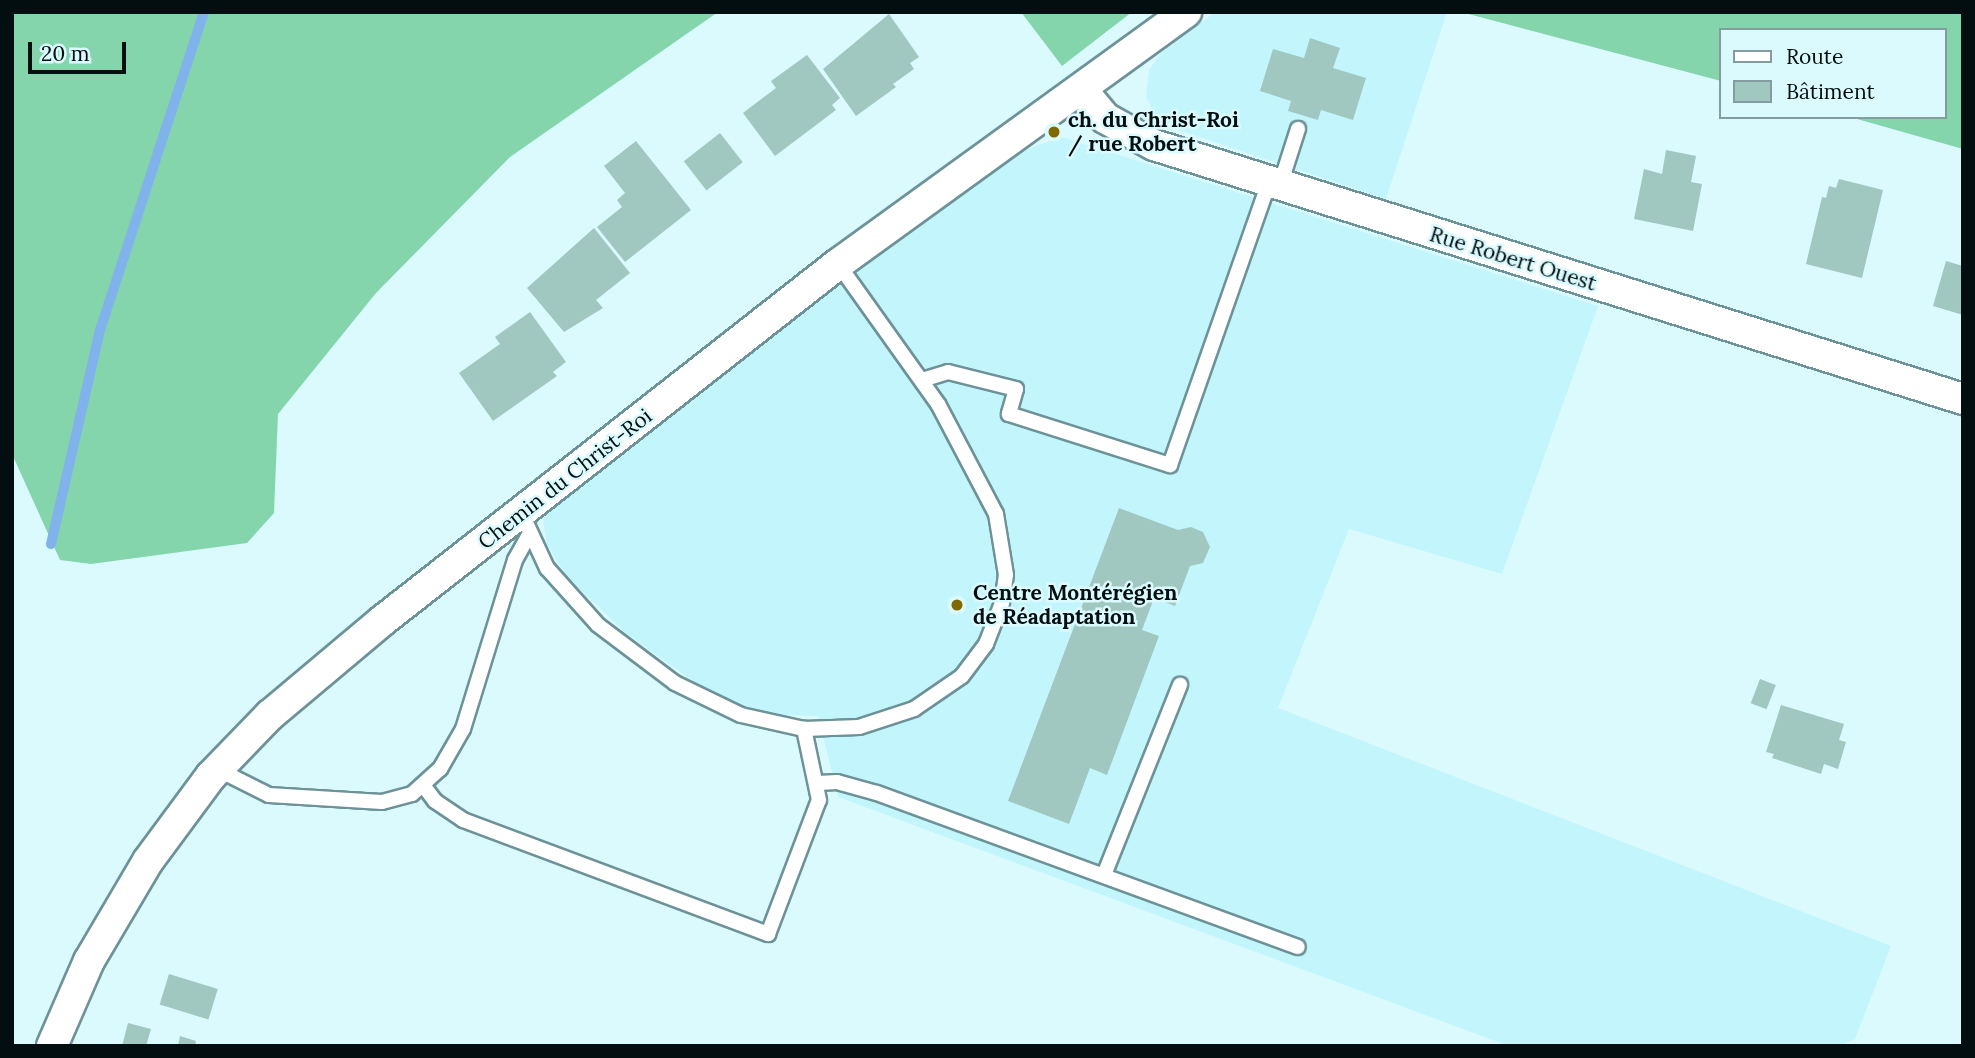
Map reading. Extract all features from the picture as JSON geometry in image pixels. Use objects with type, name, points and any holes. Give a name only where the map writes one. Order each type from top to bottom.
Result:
[{"type":"street","name":"Chemin du Christ-Roi","points":[[52,1046],[119,908],[217,769],[309,681],[526,523],[838,264],[1186,12]]},
{"type":"street","name":"Rue Robert Ouest","points":[[1081,89],[1105,118],[1136,137],[1274,183],[1963,399]]},
{"type":"lane","points":[[922,380],[948,372],[1016,389],[1009,414],[1170,466],[1274,183],[1298,129]]},
{"type":"lane","points":[[526,523],[547,568],[572,598],[640,660],[712,703],[771,724],[804,729],[859,727],[915,709],[962,676],[998,622],[1006,575],[996,514],[951,425],[922,380],[838,264]]},
{"type":"lane","points":[[217,769],[268,795],[399,800],[423,785],[453,752],[463,729],[526,523]]},
{"type":"lane","points":[[1104,875],[1180,685]]},
{"type":"lane","points":[[423,785],[435,801],[463,820],[768,934],[819,800],[818,783],[804,729]]},
{"type":"lane","points":[[818,783],[837,782],[877,793],[1298,947]]},
{"type":"shaded area","points":[[1215,12],[1447,12],[1386,199],[1160,124],[1146,97],[1149,70],[1160,54]]},
{"type":"shaded area","name":"Centre Montérégien de Réadaptation","points":[[1062,137],[1598,306],[1502,574],[1349,529],[1278,708],[1891,946],[1855,1039],[1839,1046],[1509,1046],[838,797],[818,716],[783,715],[743,706],[693,681],[627,634],[566,576],[547,544],[543,519],[555,482],[1015,153]]},
{"type":"green space","points":[[12,12],[718,12],[510,157],[376,293],[278,414],[274,513],[247,543],[91,564],[60,560],[12,454]]},
{"type":"green space","points":[[1021,12],[1132,12],[1062,66]]},
{"type":"green space","points":[[1461,12],[1963,12],[1963,149],[1857,119],[1947,119],[1947,28],[1720,28],[1720,81]]},
{"type":"building","points":[[889,14],[919,57],[910,63],[914,69],[893,84],[896,87],[856,116],[823,69]]},
{"type":"building","points":[[1310,38],[1340,48],[1333,68],[1366,78],[1353,120],[1321,110],[1318,120],[1288,111],[1291,101],[1260,91],[1273,49],[1304,58]]},
{"type":"building","points":[[807,55],[840,98],[832,105],[836,110],[775,156],[743,113],[776,88],[771,81]]},
{"type":"building","points":[[720,133],[743,162],[707,190],[684,161]]},
{"type":"building","points":[[636,141],[691,210],[625,262],[597,227],[622,207],[617,200],[625,193],[604,166]]},
{"type":"building","points":[[1666,150],[1696,156],[1691,182],[1702,184],[1693,231],[1634,219],[1644,169],[1662,174]]},
{"type":"building","points":[[1839,179],[1883,190],[1862,278],[1806,264],[1822,197],[1826,198],[1829,186],[1836,188]]},
{"type":"building","points":[[594,228],[630,273],[596,300],[603,308],[564,332],[527,288]]},
{"type":"building","points":[[1946,261],[1963,266],[1963,315],[1933,306]]},
{"type":"building","points":[[530,312],[566,362],[553,372],[557,376],[493,421],[459,373],[500,344],[495,337]]},
{"type":"building","name":"Centre Montérégien de Réadaptation","points":[[1119,508],[1178,530],[1191,527],[1203,532],[1210,547],[1203,563],[1190,566],[1175,606],[1154,598],[1142,630],[1159,636],[1107,775],[1090,768],[1069,824],[1008,801]]},
{"type":"building","points":[[1760,679],[1776,685],[1767,709],[1751,703]]},
{"type":"building","points":[[1781,705],[1844,724],[1839,740],[1846,742],[1838,769],[1824,764],[1821,774],[1772,758],[1774,754],[1766,752]]},
{"type":"building","points":[[169,974],[218,989],[208,1020],[160,1005]]},
{"type":"building","points":[[128,1023],[151,1029],[146,1046],[122,1046]]},
{"type":"building","points":[[180,1036],[196,1041],[195,1046],[178,1046]]},
{"type":"waterway","points":[[51,544],[100,330],[204,12]]},
{"type":"place","name":"ch. du Christ-Roi / rue Robert","points":[[1054,132]]},
{"type":"place","name":"Centre Montérégien de Réadaptation","points":[[957,605]]}]
